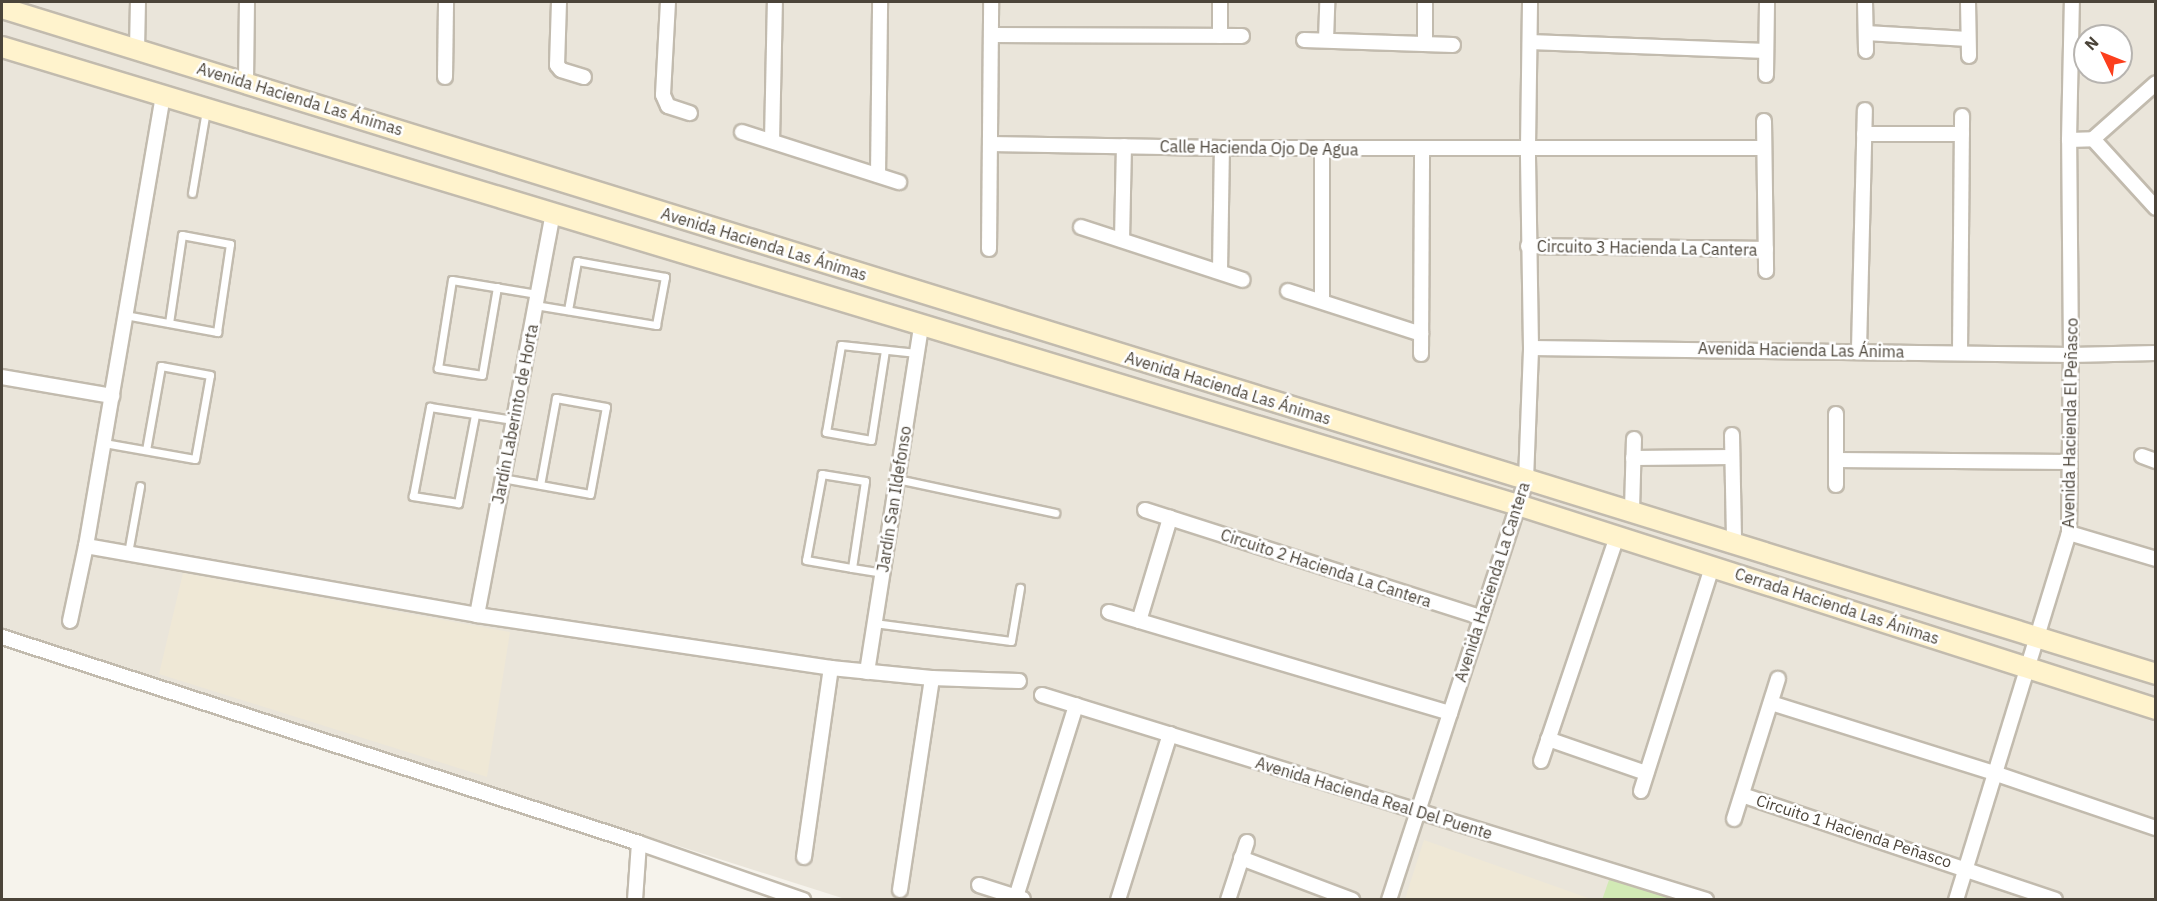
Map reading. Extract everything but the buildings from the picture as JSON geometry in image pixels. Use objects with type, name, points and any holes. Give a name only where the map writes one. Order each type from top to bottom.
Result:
[{"type":"street","points":[[137,49],[138,2]]},
{"type":"street","points":[[246,82],[247,2]]},
{"type":"street","points":[[445,77],[446,2]]},
{"type":"street","points":[[559,2],[557,65],[561,70],[584,77]]},
{"type":"street","points":[[669,2],[663,95],[668,106],[690,113]]},
{"type":"street","points":[[772,141],[775,2]]},
{"type":"street","points":[[878,176],[880,2]]},
{"type":"street","points":[[989,249],[991,2]]},
{"type":"street","points":[[1220,2],[1220,36]]},
{"type":"street","points":[[1326,2],[1326,40]]},
{"type":"street","points":[[1425,2],[1425,44]]},
{"type":"street","name":"Avenida Hacienda La Cantera","points":[[1389,900],[1526,480],[1531,348],[1528,246],[1530,2]]},
{"type":"street","points":[[1766,75],[1767,2]]},
{"type":"street","points":[[1865,2],[1866,51]]},
{"type":"street","points":[[1968,2],[1969,56]]},
{"type":"street","points":[[2072,7],[2085,2]]},
{"type":"street","name":"Avenida Hacienda El Peñasco","points":[[1956,900],[2026,666],[2069,533],[2072,355],[2069,140],[2072,7]]},
{"type":"street","name":"Avenida Hacienda Las Ánimas","points":[[2,8],[1526,480]]},
{"type":"street","points":[[1866,33],[1968,39]]},
{"type":"street","points":[[991,35],[1242,36]]},
{"type":"street","points":[[1304,40],[1453,45]]},
{"type":"street","points":[[1530,42],[1766,51]]},
{"type":"street","name":"Avenida Hacienda Las Ánimas","points":[[2,47],[1518,506]]},
{"type":"street","points":[[2069,140],[2093,139],[2156,83]]},
{"type":"street","points":[[70,621],[86,546],[163,97]]},
{"type":"street","points":[[1859,350],[1865,110]]},
{"type":"street","points":[[1960,353],[1962,116]]},
{"type":"street","name":"Circuito 3 Hacienda La Cantera","points":[[1764,121],[1766,271]]},
{"type":"street","points":[[742,132],[899,182]]},
{"type":"street","points":[[1864,134],[1962,134]]},
{"type":"street","points":[[2093,139],[2156,208]]},
{"type":"street","name":"Calle Hacienda Ojo De Agua","points":[[990,144],[1322,149],[1528,147]]},
{"type":"street","points":[[1122,240],[1124,146]]},
{"type":"street","points":[[1528,147],[1764,148]]},
{"type":"street","points":[[445,180],[456,148]]},
{"type":"street","points":[[1220,271],[1222,148]]},
{"type":"street","points":[[1322,149],[1322,301]]},
{"type":"street","points":[[1421,354],[1422,149]]},
{"type":"street","name":"Jardín Laberinto de Horta","points":[[477,615],[553,212]]},
{"type":"street","points":[[1081,227],[1243,280]]},
{"type":"street","name":"Circuito 3 Hacienda La Cantera","points":[[1528,246],[1766,249]]},
{"type":"street","points":[[1288,291],[1421,334]]},
{"type":"street","name":"Jardín San Ildefonso","points":[[867,672],[921,327]]},
{"type":"street","name":"Avenida Hacienda Las Ánima","points":[[1531,348],[1859,350],[2072,355],[2156,353]]},
{"type":"street","points":[[2,377],[112,396]]},
{"type":"street","points":[[1836,414],[1836,485]]},
{"type":"street","points":[[1732,435],[1734,543]]},
{"type":"street","points":[[1632,510],[1634,439]]},
{"type":"street","points":[[2142,456],[2156,461]]},
{"type":"street","points":[[1633,458],[1732,457]]},
{"type":"street","points":[[1836,460],[2070,462]]},
{"type":"street","name":"Cerrada Hacienda Las Ánimas","points":[[1526,480],[1632,510],[2156,674]]},
{"type":"street","name":"Cerrada Hacienda Las Ánimas","points":[[1518,506],[2156,709]]},
{"type":"street","name":"Circuito 2 Hacienda La Cantera","points":[[1145,510],[1481,617]]},
{"type":"street","points":[[1139,621],[1170,518]]},
{"type":"street","points":[[2069,533],[2156,559]]},
{"type":"street","points":[[1541,761],[1617,537]]},
{"type":"street","points":[[86,546],[477,615],[831,668],[932,678],[1019,681]]},
{"type":"street","points":[[1641,790],[1712,567]]},
{"type":"street","points":[[1109,612],[1450,713]]},
{"type":"street","points":[[2,637],[639,843],[762,893],[803,900]]},
{"type":"street","points":[[804,857],[831,668]]},
{"type":"street","points":[[900,890],[932,678]]},
{"type":"street","name":"Circuito 1 Hacienda Peñasco","points":[[1734,819],[1778,679]]},
{"type":"street","name":"Avenida Hacienda Real Del Puente","points":[[1042,695],[1706,900]]},
{"type":"street","points":[[1771,703],[1994,773],[2156,828]]},
{"type":"street","points":[[979,885],[1020,898],[1076,705]]},
{"type":"street","points":[[1118,900],[1170,734]]},
{"type":"street","points":[[1548,739],[1646,773]]},
{"type":"street","name":"Circuito 1 Hacienda Peñasco","points":[[1742,795],[1966,868],[2055,900]]},
{"type":"street","points":[[1228,900],[1246,842]]},
{"type":"street","points":[[635,900],[639,843]]},
{"type":"street","points":[[1241,858],[1352,900]]},
{"type":"lane","points":[[192,193],[206,109]]},
{"type":"lane","points":[[125,315],[217,332],[230,244],[182,235],[169,323]]},
{"type":"lane","points":[[497,287],[482,375],[438,368],[453,280],[497,287],[568,310],[656,325],[665,277],[577,261],[568,310]]},
{"type":"lane","points":[[885,350],[871,440],[826,432],[841,345],[917,353]]},
{"type":"lane","points":[[104,443],[195,459],[210,375],[161,366],[146,450]]},
{"type":"lane","points":[[502,478],[540,485],[590,494],[606,407],[556,398],[540,485]]},
{"type":"lane","points":[[475,415],[458,503],[412,496],[430,408],[513,420]]},
{"type":"lane","points":[[852,568],[865,481],[822,474],[806,560],[852,568],[882,573]]},
{"type":"lane","points":[[897,479],[1055,513]]},
{"type":"lane","points":[[128,553],[140,486]]},
{"type":"lane","points":[[874,622],[1011,641],[1020,588]]},
{"type":"shaded area","points":[[2,2],[2155,2],[2155,899],[845,899],[2,631]]},
{"type":"shaded area","points":[[183,573],[510,632],[487,777],[159,674]]},
{"type":"shaded area","points":[[1424,840],[1591,899],[1405,899]]},
{"type":"green space","points":[[1610,877],[1685,900],[1602,900]]}]
